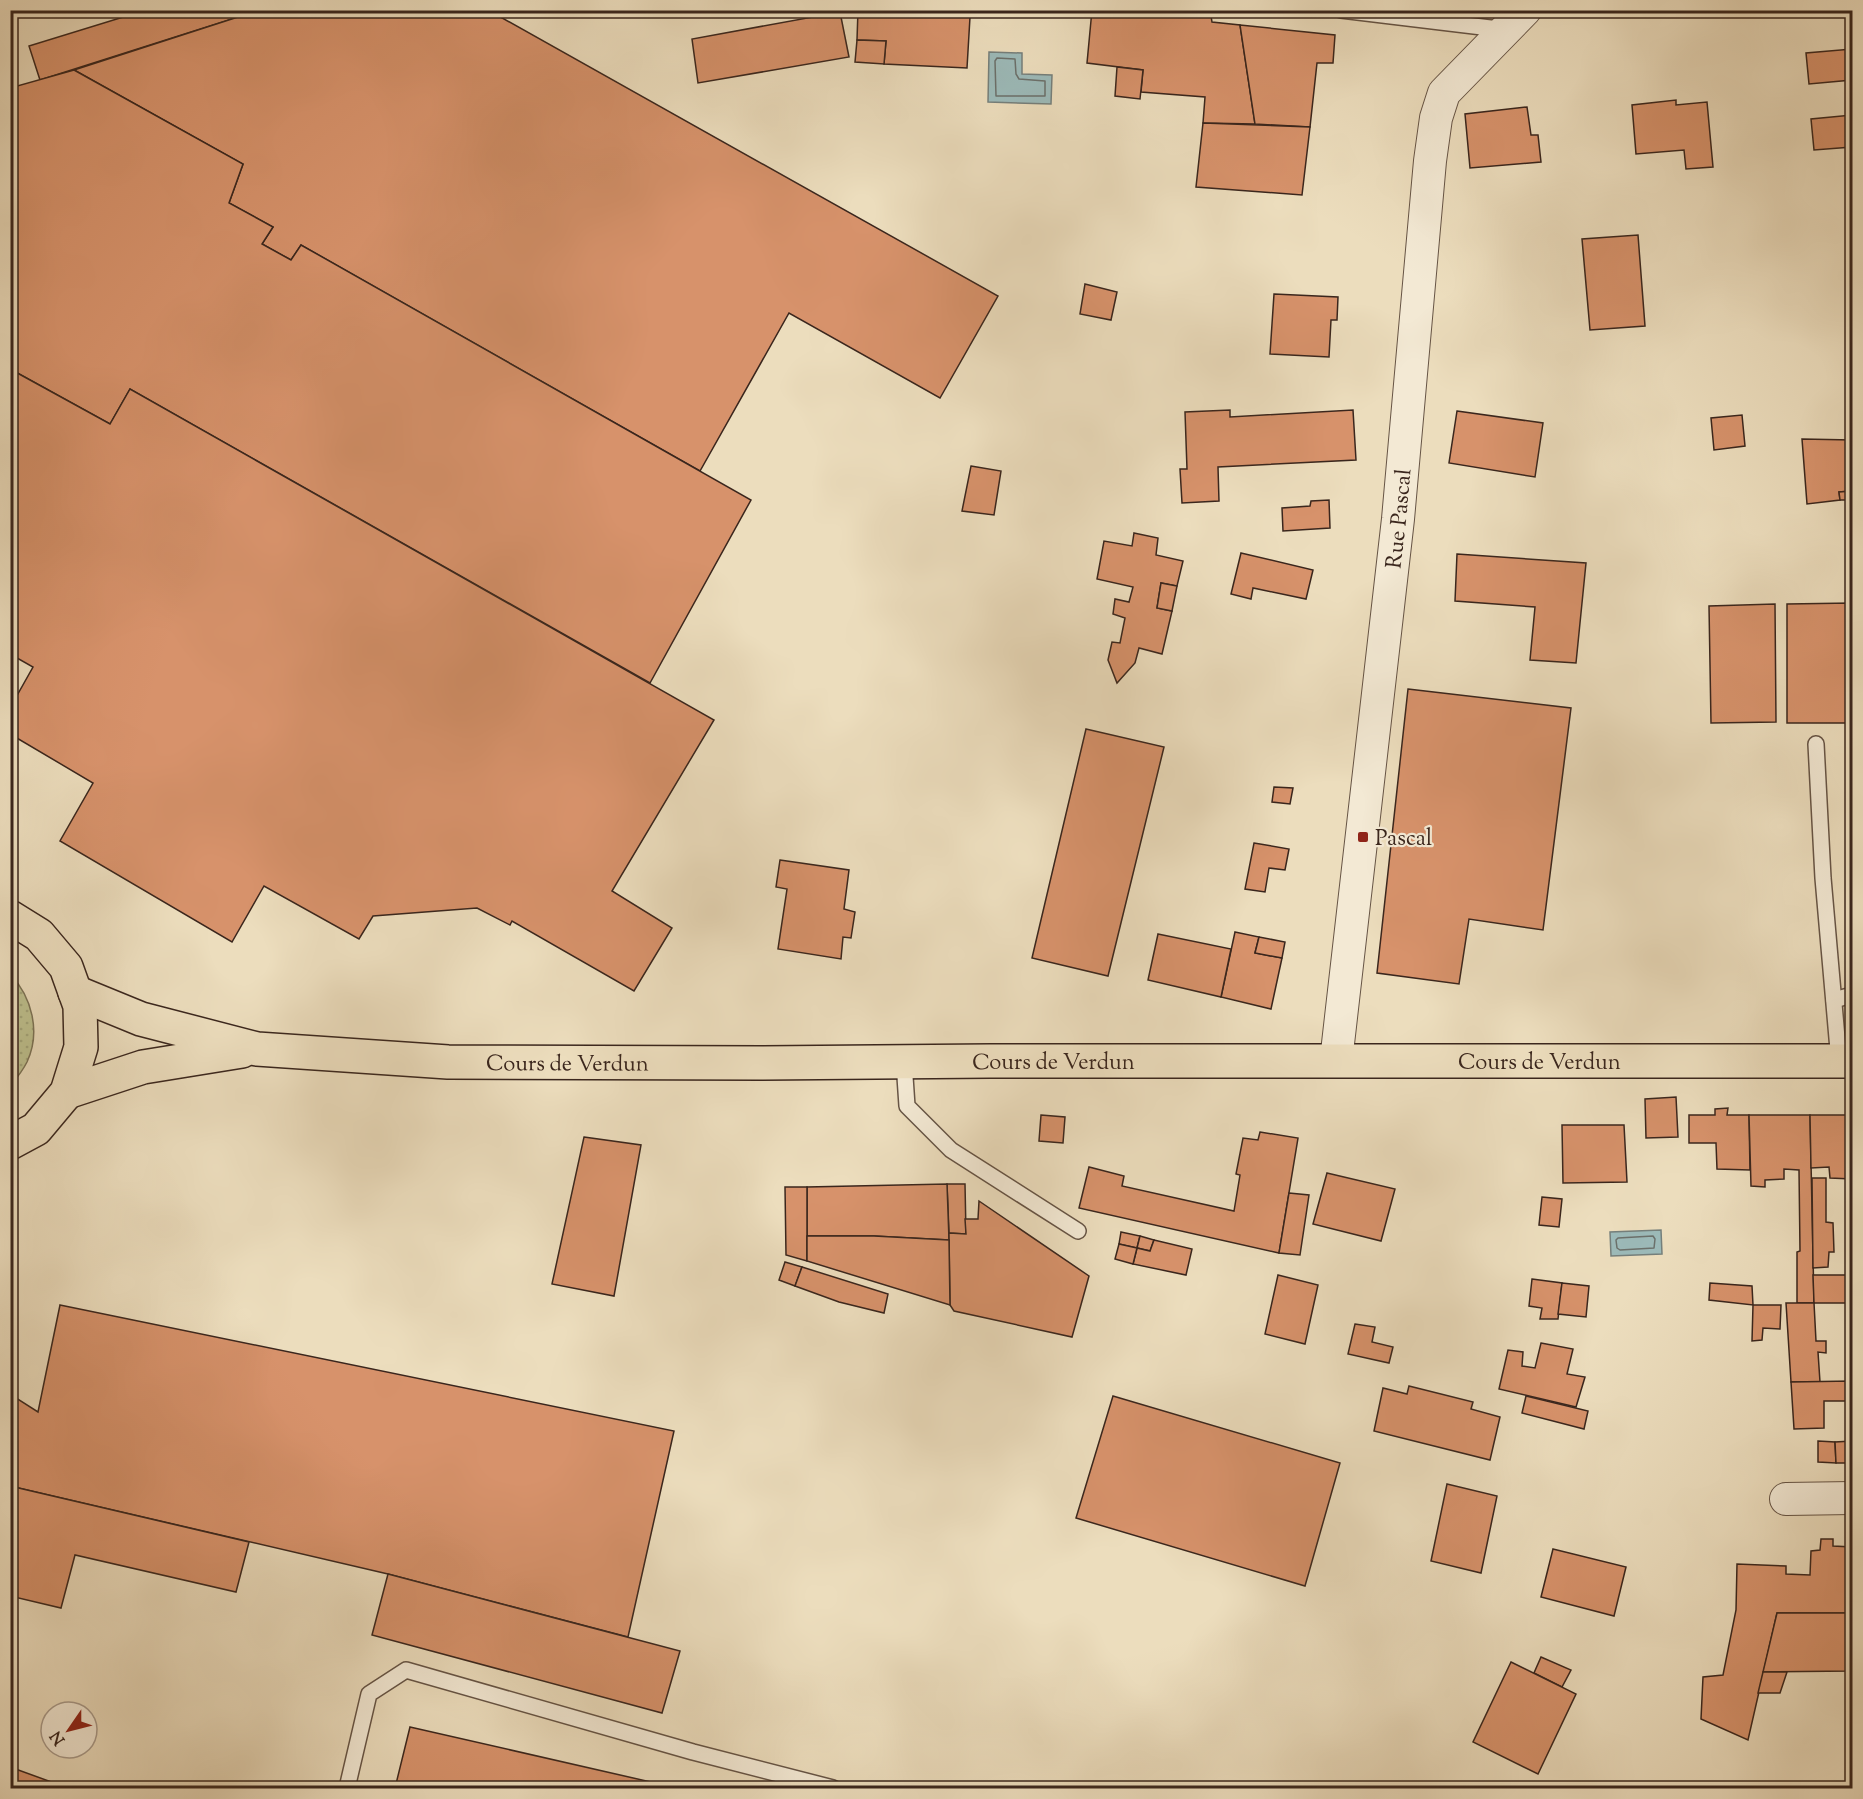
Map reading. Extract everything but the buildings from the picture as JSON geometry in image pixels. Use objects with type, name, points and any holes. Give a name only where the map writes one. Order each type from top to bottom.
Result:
[{"type":"main road","points":[[10,917],[39,935],[66,967],[80,1006],[81,1047],[67,1092],[36,1129],[10,1143]]},
{"type":"main road","name":"Cours de Verdun","points":[[75,992],[141,1019],[257,1049],[448,1062],[763,1064],[1846,1061]]},
{"type":"main road","name":"Cours de Verdun","points":[[67,1092],[143,1067],[257,1049]]},
{"type":"street","name":"Rue Pascal","points":[[1336,1061],[1398,519],[1430,161],[1436,118],[1444,93],[1516,20]]},
{"type":"street","points":[[1786,1499],[1852,1498]]},
{"type":"lane","points":[[1341,10],[1516,20]]},
{"type":"lane","points":[[1816,744],[1834,1000],[1846,1061]]},
{"type":"lane","points":[[1834,1000],[1852,995]]},
{"type":"lane","points":[[904,1062],[907,1106],[951,1150],[1078,1231]]},
{"type":"lane","points":[[347,1788],[369,1694],[406,1670],[693,1752],[833,1788]]},
{"type":"green space","points":[[10,974],[18,983],[29,1004],[34,1027],[27,1062],[11,1085]]},
{"type":"water","points":[[989,52],[1022,53],[1022,74],[1052,75],[1051,104],[988,102]]},
{"type":"water","points":[[1661,1230],[1662,1254],[1611,1256],[1610,1232]]},
{"type":"place","name":"Pascal","points":[[1363,837]]}]
